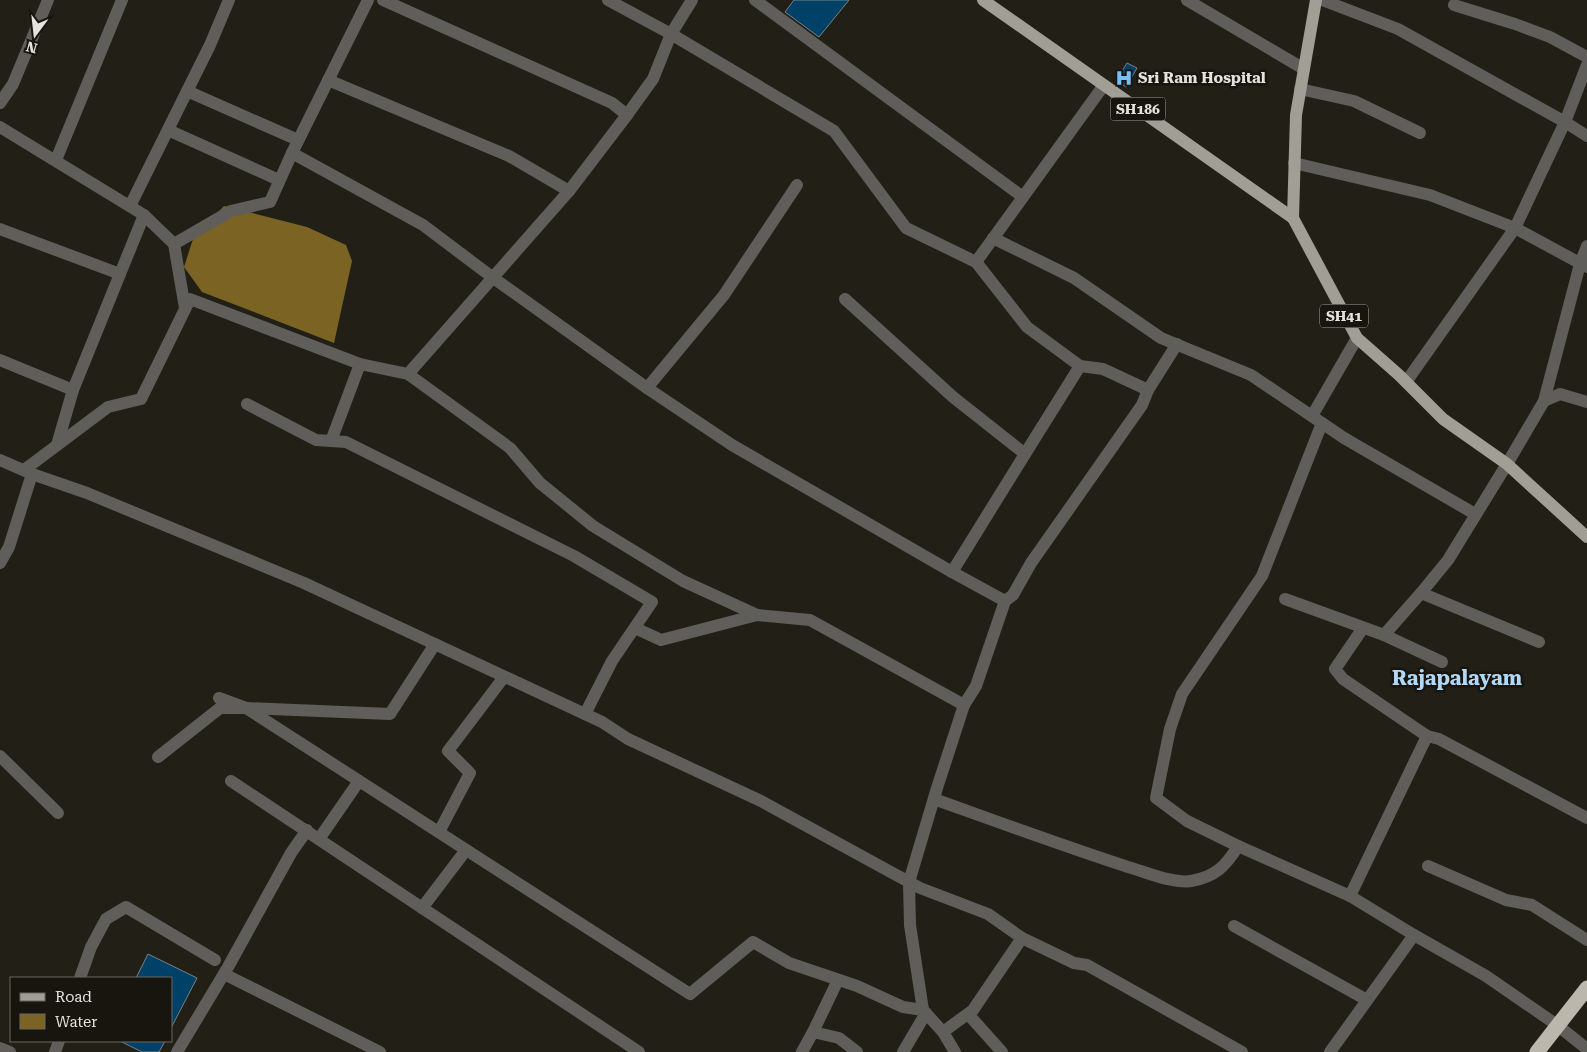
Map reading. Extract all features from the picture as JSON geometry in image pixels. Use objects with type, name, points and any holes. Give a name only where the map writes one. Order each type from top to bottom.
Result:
[{"type":"highway","points":[[1537,1052],[1587,988]]},
{"type":"main road","name":"SH186","points":[[983,0],[1293,218]]},
{"type":"main road","name":"SH41","points":[[1316,0],[1296,115],[1293,218],[1357,338],[1406,382],[1443,419],[1507,464],[1587,537]]},
{"type":"street","points":[[0,103],[13,84],[48,0]]},
{"type":"street","points":[[56,160],[122,0]]},
{"type":"street","points":[[130,206],[210,45],[229,0]]},
{"type":"street","points":[[174,244],[231,211],[270,202],[298,140],[368,0]]},
{"type":"street","points":[[383,0],[612,103],[627,115]]},
{"type":"street","points":[[608,0],[671,34],[834,131],[906,228],[976,262],[1027,327],[1080,366],[1103,369],[1148,390]]},
{"type":"street","points":[[408,374],[569,190],[627,115],[653,79],[671,34],[692,0]]},
{"type":"street","points":[[756,0],[1023,197]]},
{"type":"street","points":[[1187,0],[1304,69]]},
{"type":"street","points":[[1322,0],[1398,30],[1587,136]]},
{"type":"street","points":[[1454,5],[1550,37],[1587,57]]},
{"type":"street","points":[[1406,382],[1516,228],[1565,122],[1587,64]]},
{"type":"street","points":[[328,80],[509,156],[569,190]]},
{"type":"street","points":[[976,262],[1104,85]]},
{"type":"street","points":[[1300,90],[1354,101],[1420,133]]},
{"type":"street","points":[[187,91],[298,140]]},
{"type":"street","points":[[0,127],[144,215],[174,244],[185,308]]},
{"type":"street","points":[[168,130],[279,180]]},
{"type":"street","points":[[292,153],[423,225],[647,388],[732,445],[1005,602]]},
{"type":"street","points":[[1294,163],[1430,195],[1516,228],[1583,265]]},
{"type":"street","points":[[647,388],[724,295],[797,185]]},
{"type":"street","points":[[57,445],[73,390],[144,215]]},
{"type":"street","points":[[0,229],[120,274]]},
{"type":"street","points":[[993,238],[1074,278],[1161,338],[1252,375],[1344,438],[1475,514]]},
{"type":"street","points":[[1384,635],[1448,560],[1544,401],[1587,246]]},
{"type":"street","points":[[0,562],[28,472],[57,445],[108,407],[141,399],[190,299],[360,364],[408,374],[510,448],[540,483],[593,526],[683,581],[757,615],[810,620],[964,705]]},
{"type":"street","points":[[845,299],[953,397],[1025,454]]},
{"type":"street","points":[[1357,338],[1317,420],[1262,576],[1182,694],[1170,729],[1156,798],[1187,821],[1350,896],[1486,976],[1587,1048]]},
{"type":"street","points":[[955,1052],[942,1032],[924,1012],[910,925],[909,882],[934,800],[964,705],[976,686],[1005,602],[1013,595],[1031,563],[1142,405],[1148,390],[1177,344]]},
{"type":"street","points":[[0,360],[73,390]]},
{"type":"street","points":[[331,441],[360,364]]},
{"type":"street","points":[[952,572],[1080,366]]},
{"type":"street","points":[[1544,401],[1560,394],[1587,402]]},
{"type":"street","points":[[247,404],[316,440],[346,442],[574,556],[652,602],[612,661],[585,714]]},
{"type":"street","points":[[0,460],[28,472],[87,492],[304,583],[602,722],[628,739],[761,801],[920,888],[988,914],[1022,938],[1074,963],[1087,965],[1242,1052]]},
{"type":"street","points":[[1421,593],[1539,642]]},
{"type":"street","points":[[1286,599],[1384,635],[1442,662]]},
{"type":"street","points":[[635,628],[661,640],[757,615]]},
{"type":"street","points":[[1363,628],[1335,669],[1343,679],[1427,736],[1439,740],[1587,818]]},
{"type":"street","points":[[158,757],[220,708],[390,714],[435,644]]},
{"type":"street","points":[[439,832],[470,772],[448,751],[504,677]]},
{"type":"street","points":[[219,698],[246,708],[690,994],[753,942],[789,963],[857,986],[903,1007],[924,1012]]},
{"type":"street","points":[[1350,896],[1427,736]]},
{"type":"street","points":[[0,756],[58,813]]},
{"type":"street","points":[[231,781],[639,1052]]},
{"type":"street","points":[[319,839],[359,781]]},
{"type":"street","points":[[934,800],[1085,853],[1168,879],[1190,881],[1214,874],[1229,861],[1238,846]]},
{"type":"street","points":[[177,1052],[224,974],[291,853],[307,830]]},
{"type":"street","points":[[422,908],[466,850]]},
{"type":"street","points":[[1428,866],[1506,900],[1532,905],[1587,940]]},
{"type":"street","points":[[80,977],[91,947],[106,919],[126,907],[215,960]]},
{"type":"street","points":[[1234,926],[1367,1000]]},
{"type":"street","points":[[1330,1052],[1414,935]]},
{"type":"street","points":[[942,1032],[973,1010],[1022,938]]},
{"type":"street","points":[[224,974],[380,1052]]},
{"type":"street","points":[[802,1052],[838,980]]},
{"type":"street","points":[[903,1052],[924,1012]]},
{"type":"street","points":[[968,1014],[1002,1052]]},
{"type":"street","points":[[813,1032],[839,1038],[857,1052]]},
{"type":"street","points":[[0,1048],[10,1052]]},
{"type":"water","points":[[224,206],[307,227],[346,245],[352,261],[334,343],[202,292],[184,267],[193,239]]},
{"type":"building","points":[[794,0],[849,0],[819,37],[785,12]]},
{"type":"building","points":[[1127,63],[1137,68],[1126,87],[1116,81]]},
{"type":"building","points":[[148,954],[197,978],[172,1026],[172,977],[136,977]]},
{"type":"building","points":[[122,1042],[164,1042],[159,1052],[142,1052]]},
{"type":"place","name":"Sri Ram Hospital","points":[[1124,78]]},
{"type":"district","name":"Rajapalayam","points":[[1457,678]]}]
